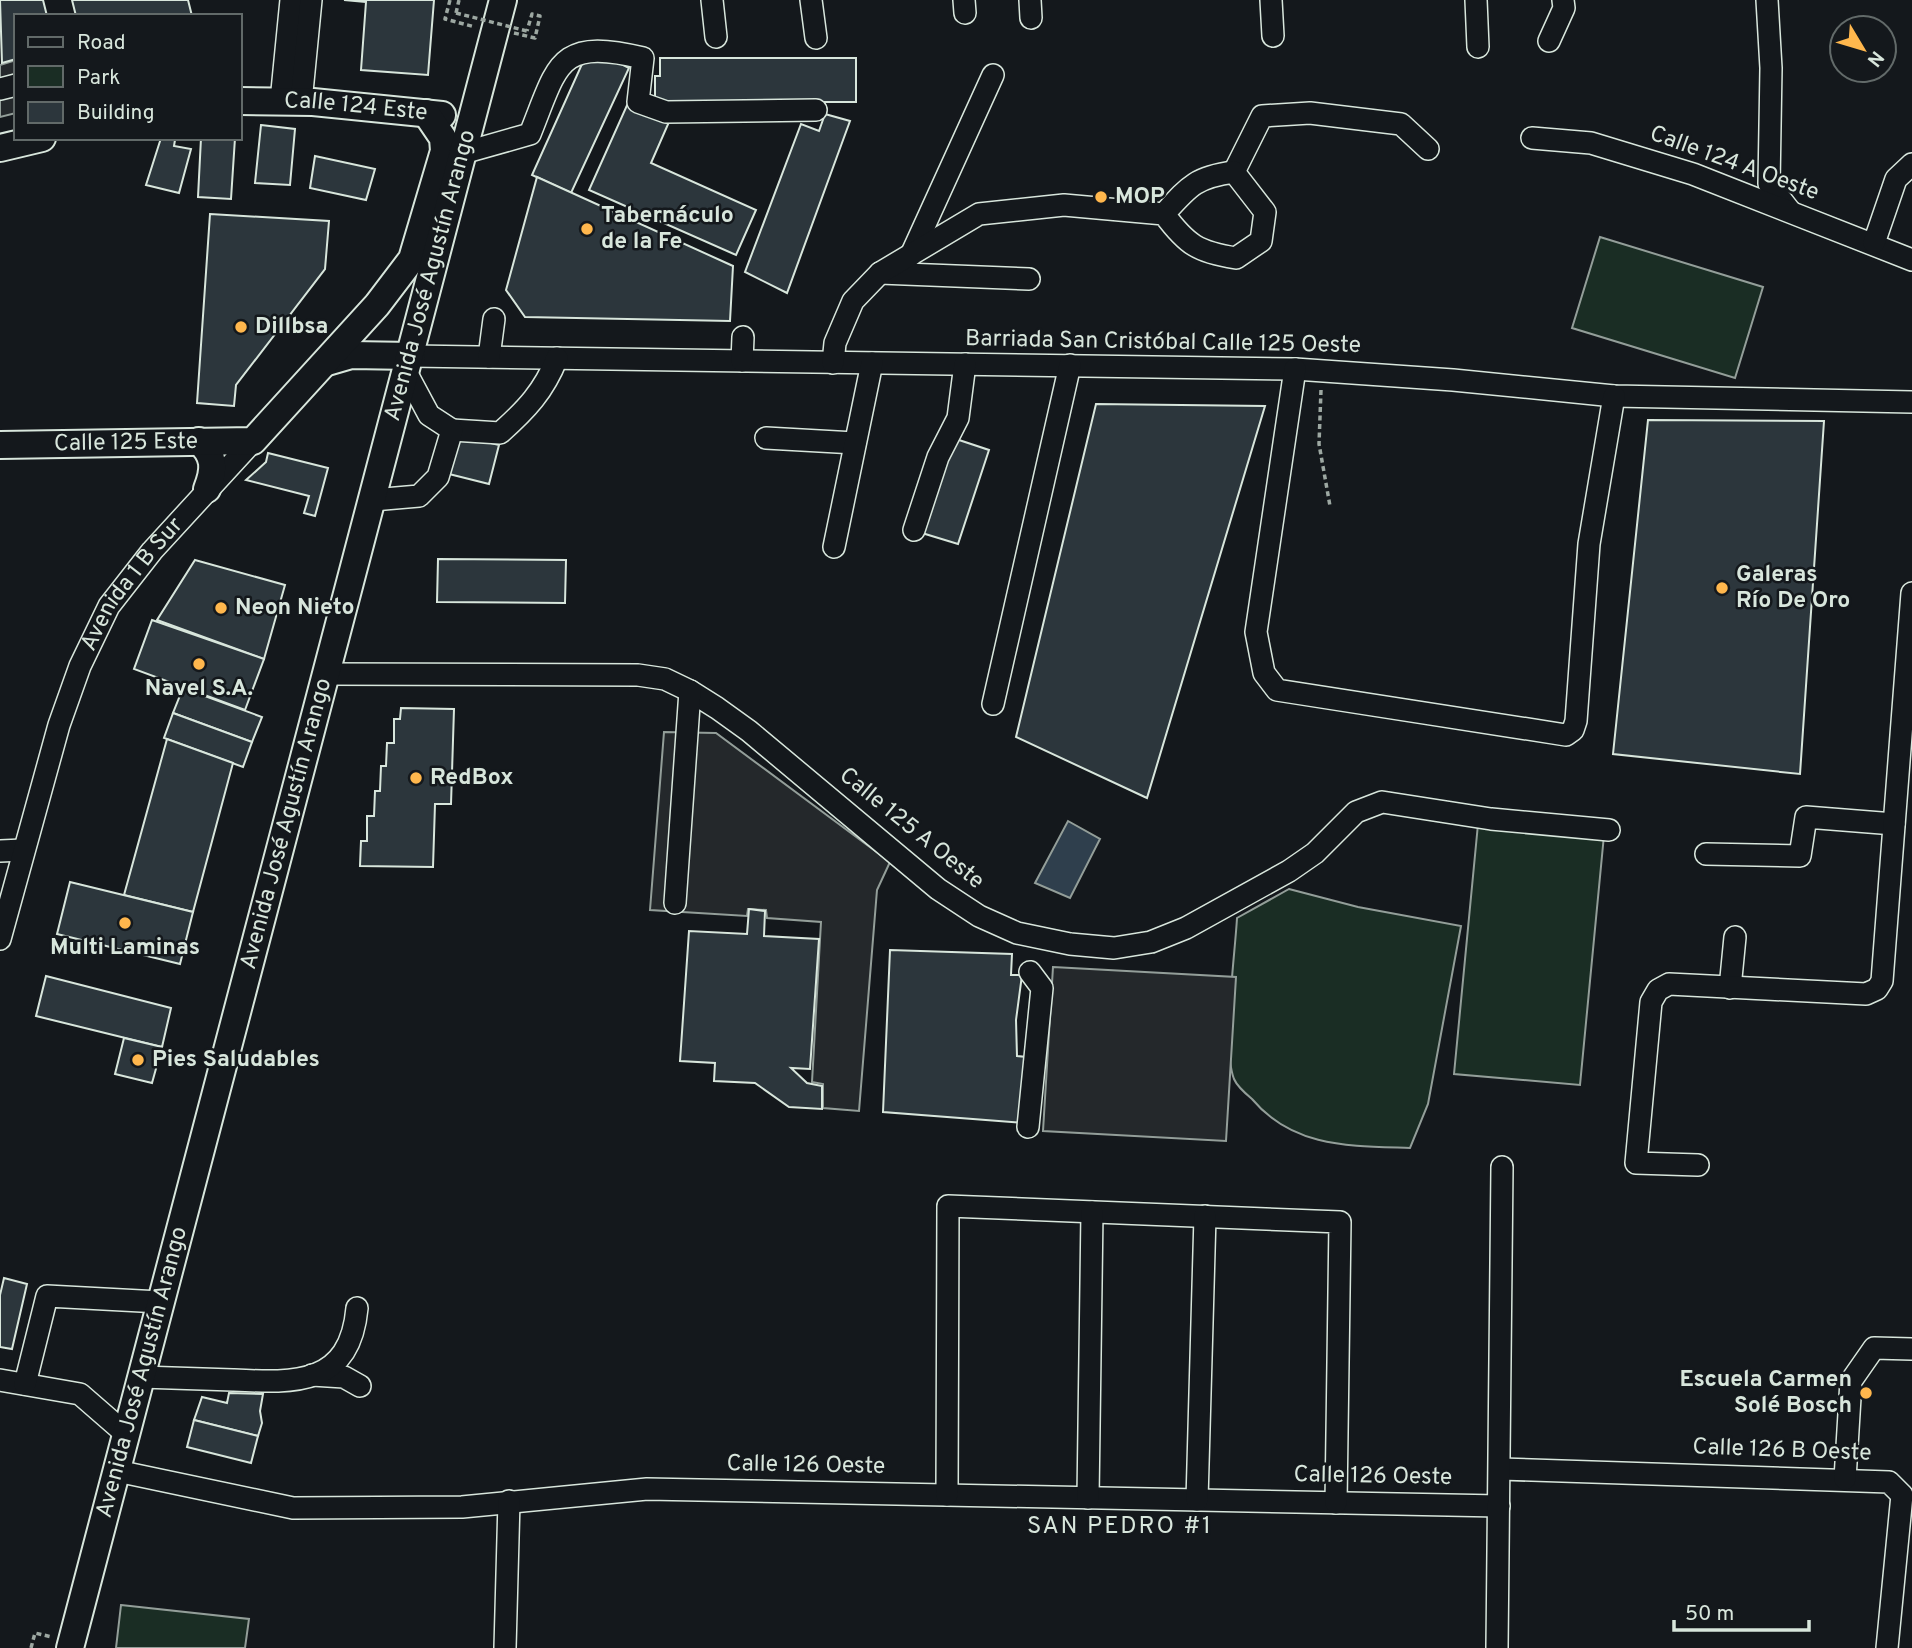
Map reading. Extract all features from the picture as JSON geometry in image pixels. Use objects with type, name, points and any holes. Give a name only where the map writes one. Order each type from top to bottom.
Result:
[{"type":"main road","name":"Avenida José Agustín Arango","points":[[70,1648],[503,0]]},
{"type":"main road","name":"Calle 124 Este","points":[[242,101],[291,102],[471,119]]},
{"type":"main road","name":"Avenida 1 B Sur","points":[[253,441],[327,362],[412,258],[444,151],[443,138],[426,113]]},
{"type":"main road","points":[[0,148],[33,140]]},
{"type":"main road","points":[[327,362],[351,355],[409,365]]},
{"type":"main road","points":[[199,441],[208,450],[213,463],[207,489]]},
{"type":"main road","name":"Calle 125 Este","points":[[0,445],[253,441]]},
{"type":"street","points":[[291,0],[291,102]]},
{"type":"street","points":[[291,102],[311,0]]},
{"type":"street","points":[[712,0],[716,37]]},
{"type":"street","points":[[811,0],[816,38]]},
{"type":"street","points":[[1271,0],[1273,36]]},
{"type":"street","points":[[1476,0],[1478,47]]},
{"type":"street","points":[[1549,41],[1564,8],[1563,0]]},
{"type":"street","points":[[1767,0],[1771,68],[1769,184],[1791,213]]},
{"type":"street","points":[[463,153],[530,134],[558,66],[576,53],[619,52],[643,58],[638,102],[666,112],[816,110]]},
{"type":"street","points":[[911,255],[993,75]]},
{"type":"street","points":[[1234,172],[1262,117],[1310,113],[1401,124],[1428,149]]},
{"type":"street","name":"Calle 124 A Oeste","points":[[1532,138],[1591,143],[1693,173],[1912,260]]},
{"type":"street","points":[[1874,243],[1896,179],[1912,164]]},
{"type":"street","points":[[1164,214],[1175,230],[1202,252],[1236,258],[1261,241],[1265,212],[1234,172]]},
{"type":"street","points":[[1164,214],[1181,195],[1205,176],[1234,172]]},
{"type":"street","points":[[833,363],[835,343],[853,300],[880,273],[979,214],[1064,205],[1164,214]]},
{"type":"street","points":[[880,273],[1029,279]]},
{"type":"street","points":[[489,356],[494,319]]},
{"type":"street","points":[[742,361],[743,337]]},
{"type":"street","name":"Barriada San Cristóbal Calle 125 Oeste","points":[[409,365],[489,356],[1295,369],[1614,396],[1912,402]]},
{"type":"street","points":[[409,365],[429,415],[452,430],[500,433],[531,406],[548,380],[556,358]]},
{"type":"street","points":[[834,547],[872,363]]},
{"type":"street","points":[[914,530],[938,457],[958,418],[965,364]]},
{"type":"street","points":[[993,704],[1070,365]]},
{"type":"street","points":[[1295,369],[1256,632],[1269,683],[1277,690],[1566,735],[1573,730],[1576,722],[1589,544],[1614,396]]},
{"type":"street","points":[[373,500],[419,496],[438,477],[452,430]]},
{"type":"street","points":[[766,438],[855,443]]},
{"type":"street","name":"Avenida 1 B Sur","points":[[0,939],[59,725],[80,666],[109,606],[152,551],[253,441]]},
{"type":"street","points":[[1698,1165],[1636,1163],[1651,1002],[1658,990],[1669,984],[1866,994],[1877,989],[1882,981],[1912,593]]},
{"type":"street","name":"Calle 125 A Oeste","points":[[325,674],[638,675],[664,679],[690,691],[749,731],[938,890],[979,916],[1017,933],[1070,944],[1114,948],[1151,942],[1186,928],[1289,871],[1315,853],[1356,812],[1382,802],[1491,819],[1609,830]]},
{"type":"street","points":[[674,904],[690,691]]},
{"type":"street","points":[[1706,854],[1800,856],[1806,817],[1894,824]]},
{"type":"street","points":[[0,851],[23,850]]},
{"type":"street","points":[[1730,988],[1735,937]]},
{"type":"street","points":[[1028,1127],[1042,988],[1030,972]]},
{"type":"street","points":[[1497,1648],[1502,1167]]},
{"type":"street","points":[[947,1495],[948,1206],[1340,1222],[1336,1503]]},
{"type":"street","points":[[1088,1498],[1092,1212]]},
{"type":"street","points":[[1197,1500],[1205,1216]]},
{"type":"street","points":[[25,1384],[47,1296],[160,1303]]},
{"type":"street","points":[[141,1377],[291,1383],[324,1371],[345,1353],[355,1329],[357,1308]]},
{"type":"street","points":[[1845,1479],[1851,1381],[1874,1348],[1912,1349]]},
{"type":"street","points":[[313,1375],[344,1377],[360,1386]]},
{"type":"street","points":[[0,1380],[80,1394],[126,1434]]},
{"type":"street","name":"Calle 126 B Oeste","points":[[1500,1469],[1889,1482],[1902,1495],[1887,1648]]},
{"type":"street","name":"Calle 126 Oeste","points":[[117,1471],[293,1508],[462,1507],[647,1489],[1499,1506]]},
{"type":"street","points":[[505,1648],[509,1501]]},
{"type":"path","points":[[450,0],[445,19],[470,25]]},
{"type":"path","points":[[459,0],[456,13],[527,31],[532,14],[540,16],[534,38],[516,33]]},
{"type":"path","points":[[1322,371],[1319,444],[1330,506]]},
{"type":"path","points":[[32,1648],[35,1633]]},
{"type":"green space","points":[[1600,237],[1763,287],[1735,378],[1572,328]]},
{"type":"green space","points":[[1478,824],[1604,835],[1580,1085],[1454,1074]]},
{"type":"green space","points":[[1289,889],[1358,907],[1461,926],[1428,1104],[1410,1148],[1344,1145],[1304,1136],[1268,1115],[1234,1079],[1229,1024],[1237,918]]},
{"type":"green space","points":[[121,1605],[249,1619],[245,1648],[116,1648]]},
{"type":"shaded area","points":[[14,61],[14,114],[0,117],[0,65]]},
{"type":"shaded area","points":[[664,732],[716,733],[890,862],[877,890],[859,1111],[823,1108],[823,1084],[812,1082],[821,922],[767,918],[766,910],[748,909],[747,916],[650,910]]},
{"type":"shaded area","points":[[1053,967],[1236,977],[1226,1141],[1043,1131]]},
{"type":"water","points":[[1068,821],[1100,839],[1070,898],[1035,883]]},
{"type":"building","points":[[0,0],[43,0],[46,14],[14,14],[14,60],[2,63]]},
{"type":"building","points":[[72,0],[188,0],[192,14],[76,14]]},
{"type":"building","points":[[344,0],[434,0],[428,75],[361,70],[366,2]]},
{"type":"building","points":[[591,44],[606,56],[629,68],[571,193],[532,175]]},
{"type":"building","points":[[660,58],[856,58],[856,102],[655,102],[655,76],[660,76]]},
{"type":"building","points":[[628,103],[669,122],[651,163],[756,210],[736,255],[589,190]]},
{"type":"building","points":[[825,114],[850,121],[787,293],[745,272],[801,124],[819,131]]},
{"type":"building","points":[[261,125],[295,129],[290,185],[255,183]]},
{"type":"building","points":[[160,140],[175,140],[174,146],[191,149],[179,193],[146,185]]},
{"type":"building","points":[[201,140],[235,140],[231,199],[198,197]]},
{"type":"building","points":[[315,156],[375,169],[366,200],[310,188]]},
{"type":"building","name":"Tabernáculo de la Fe","points":[[537,177],[733,266],[730,321],[525,317],[506,290]]},
{"type":"building","name":"Dillbsa","points":[[210,214],[329,221],[325,269],[236,385],[234,406],[197,403]]},
{"type":"building","points":[[1096,404],[1265,406],[1147,798],[1016,737]]},
{"type":"building","name":"Galeras Río De Oro","points":[[1648,420],[1824,421],[1800,774],[1613,754]]},
{"type":"building","points":[[455,434],[499,445],[489,484],[445,473]]},
{"type":"building","points":[[953,438],[989,450],[958,544],[922,533]]},
{"type":"building","points":[[268,453],[328,468],[315,516],[304,513],[309,496],[246,480],[266,462]]},
{"type":"building","points":[[438,559],[566,560],[565,603],[437,602]]},
{"type":"building","name":"Neon Nieto","points":[[195,560],[285,585],[264,659],[157,620]]},
{"type":"building","name":"Navel S.A.","points":[[152,620],[264,659],[245,710],[134,669]]},
{"type":"building","points":[[183,688],[262,717],[252,742],[173,713]]},
{"type":"building","name":"RedBox","points":[[401,708],[454,709],[451,804],[435,804],[433,867],[360,866],[361,841],[367,841],[367,816],[374,816],[375,791],[380,791],[381,766],[386,766],[387,743],[394,743],[394,719],[400,719]]},
{"type":"building","points":[[173,713],[252,742],[243,767],[164,738]]},
{"type":"building","points":[[167,739],[233,763],[193,912],[124,895]]},
{"type":"building","name":"Multi Laminas","points":[[70,882],[193,912],[180,964],[57,934]]},
{"type":"building","points":[[749,909],[765,911],[764,936],[819,939],[810,1069],[791,1068],[807,1083],[822,1086],[822,1109],[789,1107],[755,1083],[714,1081],[715,1063],[680,1061],[689,931],[747,934]]},
{"type":"building","points":[[890,950],[1012,954],[1011,975],[1022,975],[1016,1020],[1017,1056],[1027,1057],[1026,1123],[883,1112]]},
{"type":"building","points":[[46,976],[171,1008],[162,1047],[36,1016]]},
{"type":"building","name":"Pies Saludables","points":[[124,1038],[162,1047],[152,1083],[115,1074]]},
{"type":"building","points":[[4,1278],[27,1284],[12,1349],[0,1347],[0,1295]]},
{"type":"building","points":[[229,1393],[263,1394],[260,1411],[262,1423],[258,1436],[194,1420],[202,1397],[227,1403]]},
{"type":"building","points":[[194,1420],[258,1436],[251,1463],[187,1447]]},
{"type":"place","name":"MOP","points":[[1101,197]]},
{"type":"place","name":"Tabernáculo de la Fe","points":[[587,229]]},
{"type":"place","name":"Dillbsa","points":[[241,327]]},
{"type":"place","name":"Galeras Río De Oro","points":[[1722,588]]},
{"type":"place","name":"Neon Nieto","points":[[221,608]]},
{"type":"place","name":"Navel S.A.","points":[[199,664]]},
{"type":"place","name":"RedBox","points":[[416,778]]},
{"type":"place","name":"Multi Laminas","points":[[125,923]]},
{"type":"place","name":"Pies Saludables","points":[[138,1060]]},
{"type":"place","name":"Escuela Carmen Solé Bosch","points":[[1866,1393]]},
{"type":"district","name":"SAN PEDRO #1","points":[[1120,1527]]}]
